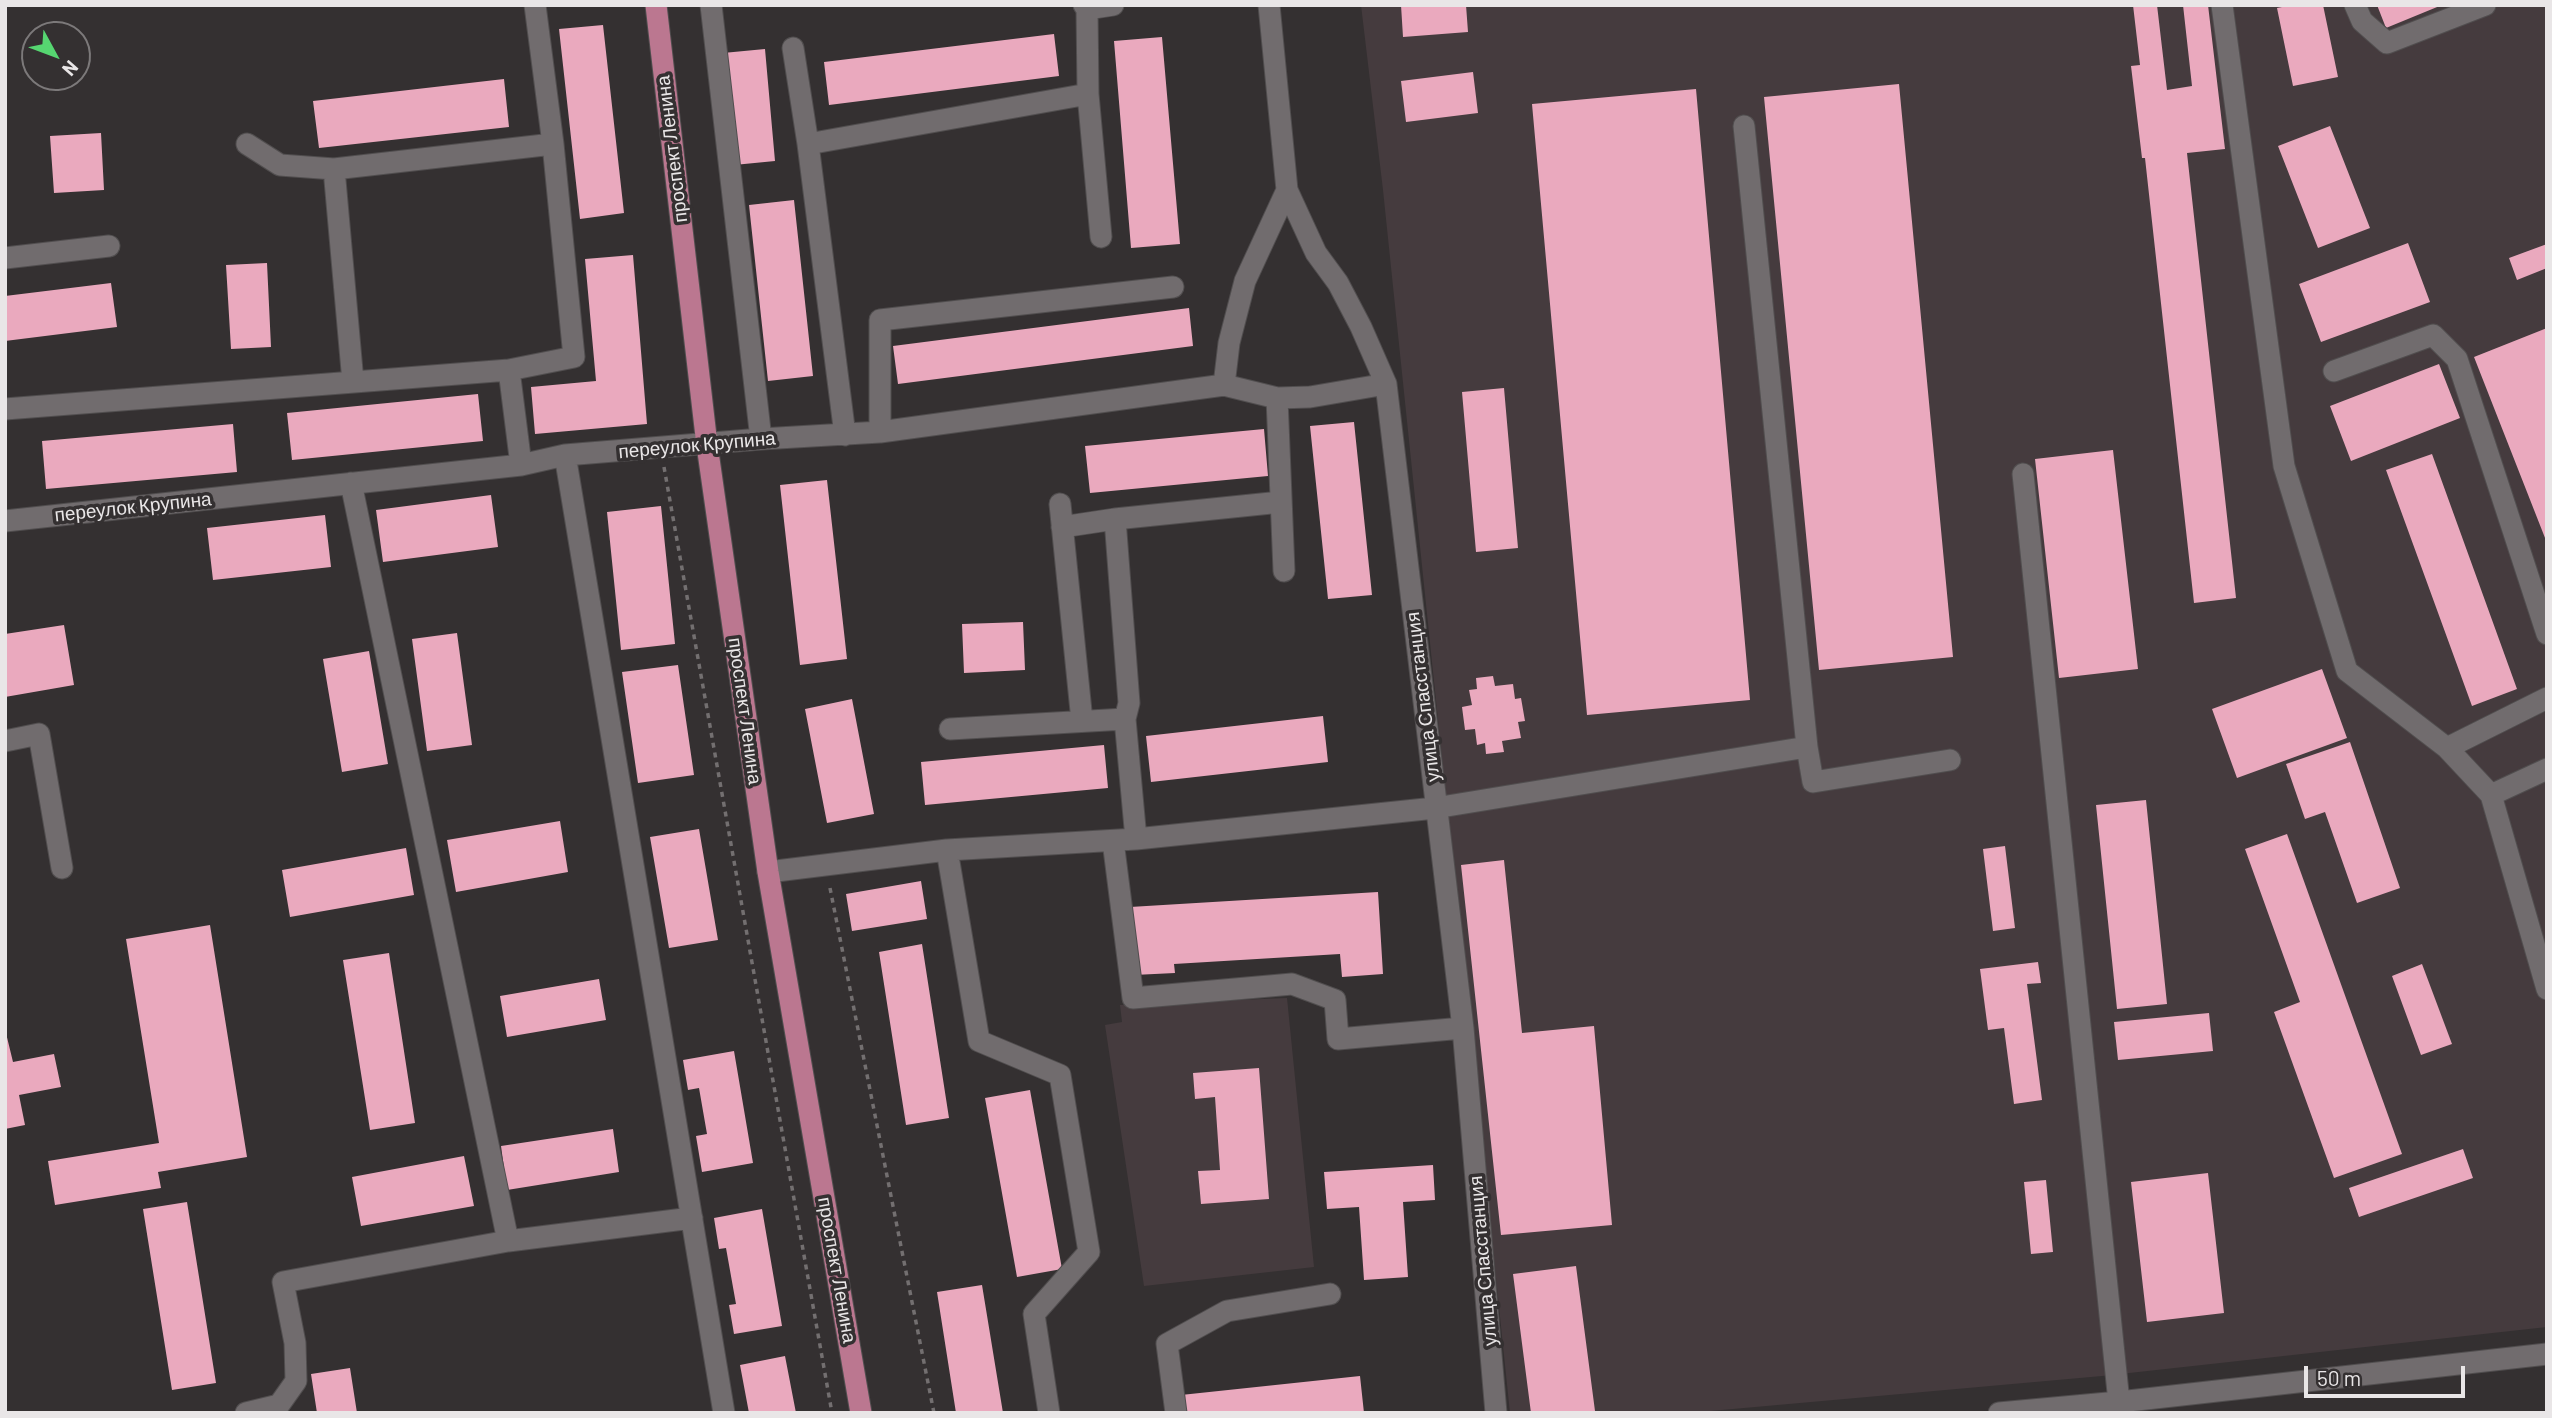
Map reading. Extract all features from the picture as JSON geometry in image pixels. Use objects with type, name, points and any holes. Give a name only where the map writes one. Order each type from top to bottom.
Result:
[{"type":"main road","name":"проспект Ленина","points":[[656,5],[707,445],[768,872],[861,1413]]},
{"type":"street","points":[[5,409],[509,370],[574,357],[553,144],[535,5]]},
{"type":"street","points":[[711,5],[761,439]]},
{"type":"street","points":[[1101,237],[1088,94],[1085,7],[1113,5]]},
{"type":"street","name":"улица Спасстанция","points":[[1269,5],[1287,190],[1316,253],[1338,283],[1361,327],[1386,384],[1463,1028],[1496,1413]]},
{"type":"street","points":[[2222,5],[2284,466],[2347,671],[2447,748],[2491,795],[2547,989]]},
{"type":"street","points":[[2355,5],[2361,21],[2387,43],[2485,5]]},
{"type":"street","points":[[793,48],[845,435]]},
{"type":"street","points":[[808,144],[1088,94]]},
{"type":"street","points":[[1744,127],[1807,747],[1813,782],[1950,760]]},
{"type":"street","points":[[247,144],[280,165],[334,169],[553,144]]},
{"type":"street","points":[[334,169],[353,382]]},
{"type":"street","points":[[1224,385],[1229,343],[1245,281],[1287,190]]},
{"type":"street","points":[[5,258],[108,246]]},
{"type":"street","points":[[880,432],[880,320],[1173,287]]},
{"type":"street","points":[[2334,372],[2433,335],[2457,359],[2547,634]]},
{"type":"street","points":[[509,370],[521,464]]},
{"type":"street","name":"переулок Крупина","points":[[5,521],[521,464],[565,454],[880,432],[1224,385],[1278,398],[1310,397],[1386,384]]},
{"type":"street","points":[[1278,398],[1284,571]]},
{"type":"street","points":[[565,454],[724,1413]]},
{"type":"street","points":[[2023,474],[2119,1402]]},
{"type":"street","points":[[351,483],[508,1241]]},
{"type":"street","points":[[1062,527],[1281,502]]},
{"type":"street","points":[[1059,504],[1082,722]]},
{"type":"street","points":[[1115,519],[1136,839]]},
{"type":"street","points":[[2447,748],[2547,698]]},
{"type":"street","points":[[950,729],[1082,722],[1127,711]]},
{"type":"street","points":[[5,741],[39,734],[62,868]]},
{"type":"street","points":[[768,872],[947,850],[1113,841],[1435,808],[1807,747]]},
{"type":"street","points":[[2491,795],[2547,769]]},
{"type":"street","points":[[1113,841],[1133,998],[1292,984],[1335,1000],[1338,1039],[1463,1028]]},
{"type":"street","points":[[947,850],[979,1041],[1060,1075],[1089,1252],[1034,1314],[1049,1413]]},
{"type":"street","points":[[246,1413],[279,1405],[296,1381],[295,1343],[283,1282],[508,1241],[692,1218]]},
{"type":"street","points":[[1176,1413],[1167,1343],[1227,1311],[1330,1294]]},
{"type":"street","points":[[1999,1413],[2547,1354]]},
{"type":"path","points":[[661,448],[832,1413]]},
{"type":"path","points":[[830,888],[934,1413]]},
{"type":"shaded area","points":[[1361,5],[2547,5],[2547,1327],[2102,1376],[1688,1413],[1510,1413],[1383,190]]},
{"type":"shaded area","points":[[1287,998],[1314,1267],[1144,1286],[1105,1025],[1122,1022],[1120,1005]]},
{"type":"building","points":[[1401,5],[1466,5],[1468,32],[1403,37]]},
{"type":"building","points":[[2133,5],[2157,5],[2167,90],[2192,86],[2183,5],[2208,5],[2225,149],[2187,153],[2236,598],[2194,603],[2145,158],[2142,158],[2131,66],[2140,65]]},
{"type":"building","points":[[2323,5],[2338,77],[2293,86],[2277,8]]},
{"type":"building","points":[[2377,5],[2442,5],[2386,28]]},
{"type":"building","points":[[603,25],[624,213],[580,219],[559,29]]},
{"type":"building","points":[[1054,34],[1059,76],[829,105],[824,62]]},
{"type":"building","points":[[1162,37],[1180,244],[1131,248],[1114,41]]},
{"type":"building","points":[[765,49],[775,161],[734,165],[723,53]]},
{"type":"building","points":[[1473,72],[1478,113],[1406,122],[1401,81]]},
{"type":"building","points":[[504,79],[509,127],[319,148],[313,101]]},
{"type":"building","points":[[1899,84],[1953,657],[1819,670],[1764,97]]},
{"type":"building","points":[[1696,89],[1750,700],[1587,715],[1532,104]]},
{"type":"building","points":[[2330,126],[2370,228],[2318,248],[2278,146]]},
{"type":"building","points":[[101,133],[104,190],[54,193],[50,136]]},
{"type":"building","points":[[794,200],[813,376],[768,381],[749,205]]},
{"type":"building","points":[[2408,243],[2430,302],[2321,342],[2299,284]]},
{"type":"building","points":[[2547,244],[2547,268],[2517,280],[2509,258]]},
{"type":"building","points":[[633,255],[647,424],[535,434],[531,387],[596,381],[585,259]]},
{"type":"building","points":[[267,263],[271,347],[231,349],[226,265]]},
{"type":"building","points":[[111,283],[117,327],[5,341],[5,296]]},
{"type":"building","points":[[1189,308],[1193,346],[898,384],[893,346]]},
{"type":"building","points":[[2547,328],[2547,543],[2474,357]]},
{"type":"building","points":[[2439,364],[2460,418],[2351,461],[2330,406]]},
{"type":"building","points":[[1504,388],[1518,548],[1476,552],[1462,392]]},
{"type":"building","points":[[478,394],[483,441],[292,460],[287,413]]},
{"type":"building","points":[[1354,422],[1372,595],[1328,599],[1310,426]]},
{"type":"building","points":[[233,424],[237,472],[46,489],[42,441]]},
{"type":"building","points":[[1264,429],[1268,476],[1090,493],[1085,446]]},
{"type":"building","points":[[2113,450],[2138,669],[2059,678],[2035,459]]},
{"type":"building","points":[[2432,454],[2517,689],[2472,706],[2386,470]]},
{"type":"building","points":[[827,480],[847,659],[800,665],[780,485]]},
{"type":"building","points":[[491,495],[498,547],[383,562],[376,510]]},
{"type":"building","points":[[661,506],[675,644],[621,650],[607,512]]},
{"type":"building","points":[[325,515],[331,567],[213,580],[207,528]]},
{"type":"building","points":[[1023,622],[1025,670],[964,673],[962,624]]},
{"type":"building","points":[[64,625],[74,685],[5,697],[5,634]]},
{"type":"building","points":[[457,633],[472,745],[427,751],[412,639]]},
{"type":"building","points":[[369,651],[388,764],[342,772],[323,659]]},
{"type":"building","points":[[678,665],[694,775],[638,783],[622,672]]},
{"type":"building","points":[[2322,669],[2347,738],[2237,778],[2212,709]]},
{"type":"building","points":[[1493,676],[1495,686],[1513,684],[1515,699],[1521,698],[1525,721],[1518,722],[1521,738],[1502,741],[1504,752],[1486,754],[1485,743],[1477,745],[1475,729],[1465,730],[1462,707],[1472,705],[1469,690],[1477,689],[1476,678]]},
{"type":"building","points":[[852,699],[874,814],[827,823],[805,709]]},
{"type":"building","points":[[1323,716],[1328,762],[1151,782],[1146,736]]},
{"type":"building","points":[[2350,742],[2400,888],[2357,903],[2325,812],[2305,819],[2286,764]]},
{"type":"building","points":[[1104,745],[1108,788],[925,805],[921,762]]},
{"type":"building","points":[[2146,800],[2167,1004],[2117,1009],[2096,805]]},
{"type":"building","points":[[560,821],[568,872],[456,892],[447,840]]},
{"type":"building","points":[[699,829],[718,940],[669,948],[650,837]]},
{"type":"building","points":[[2287,834],[2402,1154],[2334,1178],[2274,1012],[2300,1002],[2245,849]]},
{"type":"building","points":[[2005,846],[2015,928],[1993,931],[1983,849]]},
{"type":"building","points":[[406,848],[414,895],[290,917],[282,870]]},
{"type":"building","points":[[1504,860],[1522,1033],[1594,1026],[1612,1225],[1501,1235],[1461,865]]},
{"type":"building","points":[[921,881],[927,919],[852,931],[846,894]]},
{"type":"building","points":[[1378,892],[1383,974],[1342,977],[1340,954],[1174,964],[1175,973],[1134,975],[1130,907]]},
{"type":"building","points":[[210,925],[247,1157],[158,1172],[161,1188],[55,1205],[48,1161],[159,1143],[126,939]]},
{"type":"building","points":[[922,944],[949,1118],[906,1125],[879,952]]},
{"type":"building","points":[[389,953],[415,1123],[370,1130],[343,960]]},
{"type":"building","points":[[2038,962],[2041,983],[2027,984],[2042,1100],[2014,1104],[2004,1028],[1988,1030],[1980,969]]},
{"type":"building","points":[[2422,964],[2452,1044],[2421,1055],[2392,976]]},
{"type":"building","points":[[599,979],[606,1020],[507,1037],[500,996]]},
{"type":"building","points":[[2209,1013],[2213,1051],[2118,1060],[2114,1022]]},
{"type":"building","points":[[5,1029],[13,1062],[54,1054],[61,1087],[19,1095],[25,1125],[5,1129]]},
{"type":"building","points":[[734,1051],[753,1163],[702,1172],[696,1136],[707,1134],[699,1088],[688,1090],[683,1060]]},
{"type":"building","points":[[1259,1068],[1269,1199],[1201,1204],[1198,1171],[1220,1170],[1215,1097],[1195,1099],[1193,1073]]},
{"type":"building","points":[[1030,1090],[1062,1269],[1017,1277],[985,1098]]},
{"type":"building","points":[[613,1129],[619,1172],[507,1190],[501,1146]]},
{"type":"building","points":[[2463,1149],[2473,1178],[2359,1217],[2349,1188]]},
{"type":"building","points":[[464,1156],[474,1206],[361,1226],[352,1177]]},
{"type":"building","points":[[1433,1165],[1435,1200],[1403,1202],[1408,1277],[1364,1280],[1359,1207],[1327,1209],[1324,1172]]},
{"type":"building","points":[[2208,1173],[2224,1313],[2147,1322],[2131,1182]]},
{"type":"building","points":[[2046,1180],[2053,1252],[2031,1254],[2024,1182]]},
{"type":"building","points":[[187,1202],[216,1383],[172,1390],[143,1209]]},
{"type":"building","points":[[762,1209],[782,1326],[734,1334],[729,1305],[736,1304],[726,1248],[719,1249],[714,1218]]},
{"type":"building","points":[[1576,1266],[1595,1411],[1531,1413],[1513,1274]]},
{"type":"building","points":[[982,1285],[1003,1413],[956,1413],[937,1292]]},
{"type":"building","points":[[785,1356],[796,1413],[749,1413],[740,1365]]},
{"type":"building","points":[[350,1368],[357,1413],[317,1413],[311,1374]]},
{"type":"building","points":[[1360,1376],[1364,1413],[1182,1413],[1181,1395]]}]
